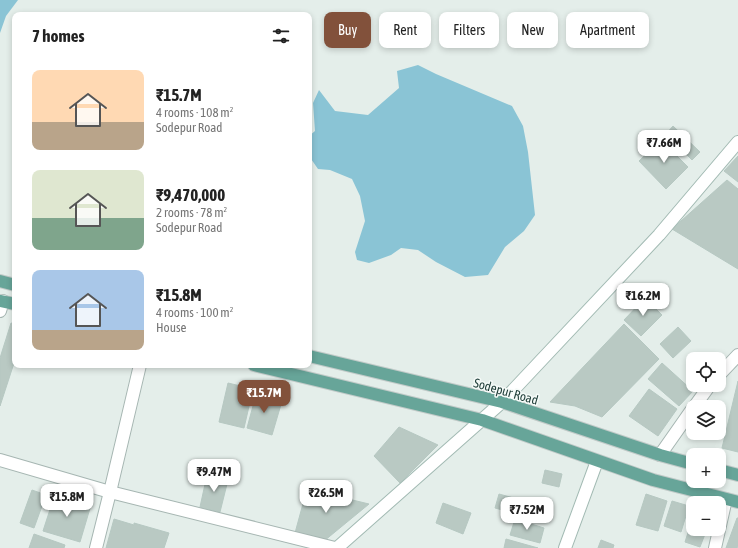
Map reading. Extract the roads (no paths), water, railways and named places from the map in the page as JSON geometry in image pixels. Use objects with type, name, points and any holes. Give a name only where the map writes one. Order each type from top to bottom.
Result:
[{"type":"main road","points":[[0,281],[12,284]]},
{"type":"main road","points":[[1,304],[12,304]]},
{"type":"main road","name":"Sodepur Road","points":[[312,357],[502,402],[660,455],[686,462]]},
{"type":"main road","points":[[266,368],[482,420],[653,480],[732,501]]},
{"type":"main road","points":[[726,472],[738,475]]},
{"type":"street","points":[[0,460],[110,492],[336,548],[502,402],[659,235],[738,142]]},
{"type":"street","points":[[726,368],[738,355]]},
{"type":"street","points":[[96,548],[139,368]]},
{"type":"street","points":[[660,455],[686,418]]},
{"type":"street","points":[[565,548],[597,461]]},
{"type":"street","points":[[715,548],[732,501]]},
{"type":"water","points":[[0,0],[18,0],[6,16],[0,33]]},
{"type":"water","points":[[418,65],[512,106],[523,126],[528,152],[535,215],[524,231],[505,247],[488,275],[465,277],[436,262],[418,250],[401,248],[391,255],[369,263],[357,260],[355,252],[365,221],[360,196],[352,179],[330,170],[318,169],[312,160],[312,134],[315,131],[313,103],[319,90],[335,111],[368,115],[399,88],[397,71]]}]
